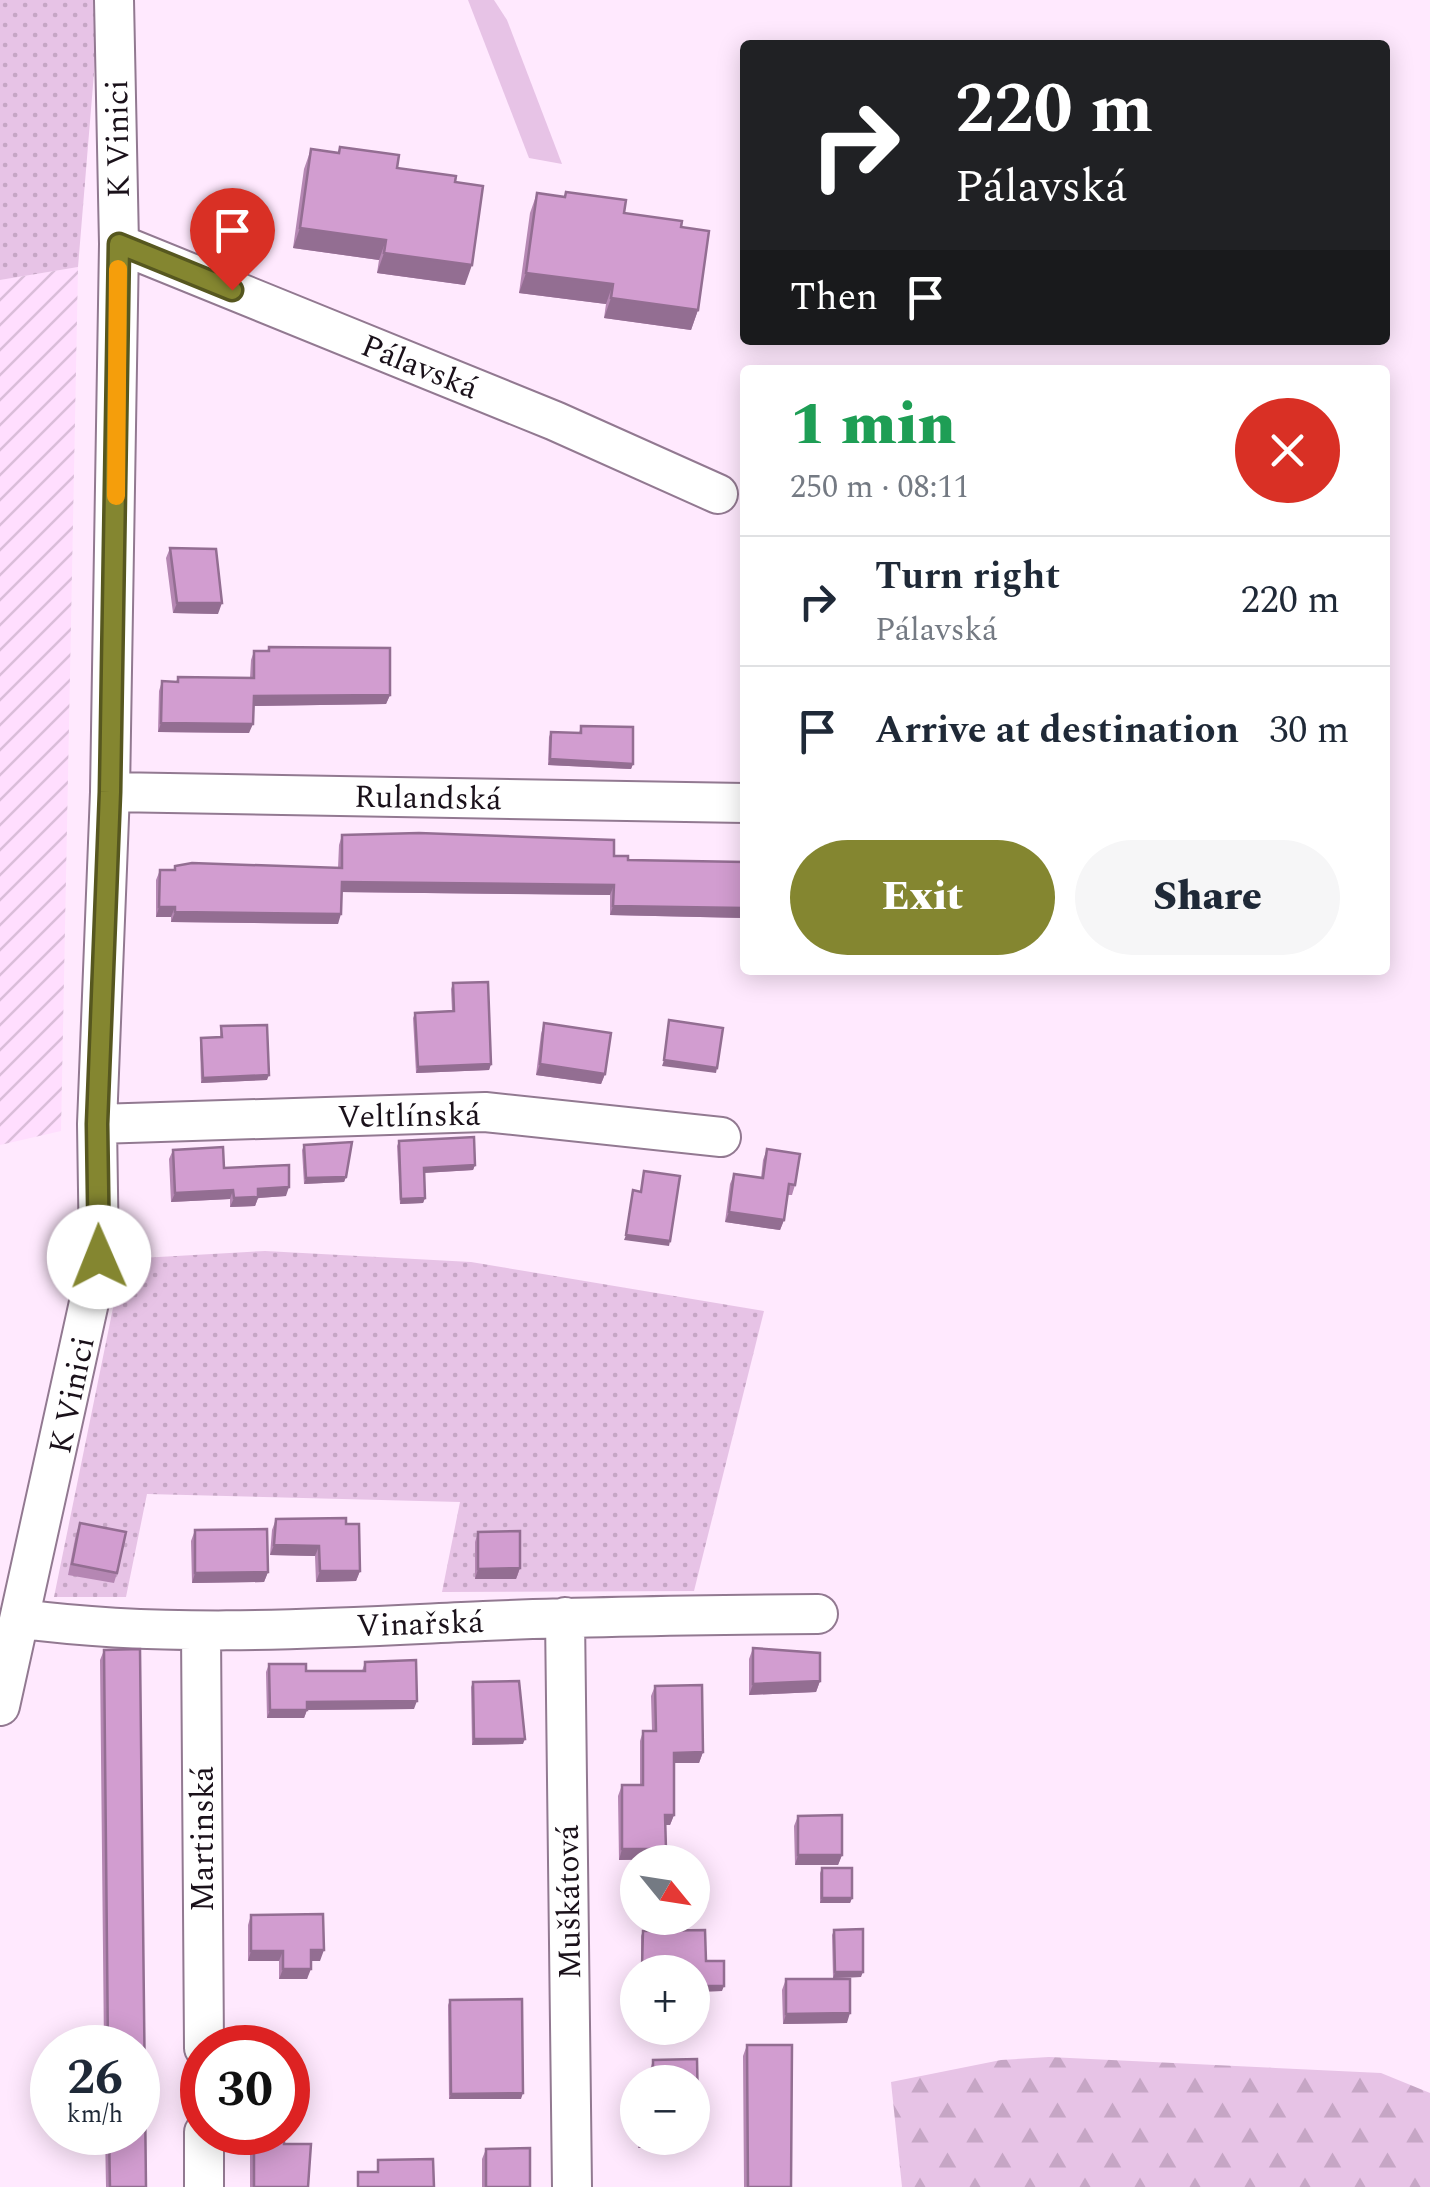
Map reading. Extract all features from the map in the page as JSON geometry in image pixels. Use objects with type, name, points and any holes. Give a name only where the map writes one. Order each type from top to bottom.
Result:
[{"type":"street","name":"K Vinici","points":[[0,1706],[99,1257],[97,1124],[110,792],[119,244],[114,0]]},
{"type":"street","name":"Pálavská","points":[[119,244],[554,421],[718,494]]},
{"type":"street","name":"Rulandská","points":[[110,792],[740,803]]},
{"type":"street","name":"Veltlínská","points":[[97,1124],[485,1112],[721,1137]]},
{"type":"street","name":"Vinařská","points":[[22,1619],[76,1626],[201,1631],[565,1617],[818,1614]]},
{"type":"street","name":"Muškátová","points":[[565,1617],[572,2187]]},
{"type":"street","name":"Martinská","points":[[201,1631],[204,2025]]},
{"type":"street","points":[[204,2155],[204,2187]]},
{"type":"shaded area","points":[[78,267],[61,1131],[0,1145],[0,280]]},
{"type":"green space","points":[[0,0],[100,0],[78,267],[0,280]]},
{"type":"green space","points":[[468,0],[494,0],[507,20],[562,164],[529,158]]},
{"type":"green space","points":[[265,1251],[471,1262],[764,1311],[694,1591],[442,1592],[460,1502],[147,1494],[126,1597],[54,1597],[123,1259]]},
{"type":"green space","points":[[1049,2057],[1381,2073],[1430,2093],[1430,2187],[902,2187],[891,2082],[1001,2060]]},
{"type":"building","points":[[340,147],[399,155],[397,168],[456,176],[455,182],[483,186],[472,265],[384,253],[386,240],[300,228],[311,149],[339,153]]},
{"type":"building","points":[[566,192],[626,200],[624,213],[682,221],[681,227],[709,231],[698,310],[611,298],[613,284],[526,273],[537,193],[565,197]]},
{"type":"building","points":[[170,548],[216,549],[222,603],[177,603]]},
{"type":"building","points":[[269,647],[390,648],[390,695],[254,696],[253,724],[161,723],[162,681],[178,682],[178,677],[254,678],[254,651],[269,651]]},
{"type":"building","points":[[581,726],[633,727],[633,764],[550,759],[551,732],[581,733]]},
{"type":"building","points":[[419,833],[614,840],[614,856],[628,856],[628,860],[740,862],[740,908],[613,906],[614,885],[342,882],[341,914],[175,912],[175,907],[159,907],[160,870],[175,870],[175,866],[192,863],[342,868],[342,835]]},
{"type":"building","points":[[488,982],[491,1064],[418,1067],[415,1013],[454,1011],[453,983]]},
{"type":"building","points":[[669,1020],[723,1028],[717,1068],[664,1060]]},
{"type":"building","points":[[544,1023],[611,1033],[605,1074],[540,1064]]},
{"type":"building","points":[[267,1025],[269,1075],[203,1078],[201,1038],[222,1037],[221,1026]]},
{"type":"building","points":[[474,1137],[475,1165],[424,1168],[425,1198],[401,1199],[399,1141]]},
{"type":"building","points":[[352,1142],[346,1177],[306,1178],[304,1145]]},
{"type":"building","points":[[223,1147],[224,1168],[289,1165],[289,1187],[258,1189],[258,1197],[234,1198],[233,1190],[175,1193],[173,1150]]},
{"type":"building","points":[[767,1149],[800,1154],[795,1185],[789,1184],[784,1220],[729,1212],[734,1174],[763,1178]]},
{"type":"building","points":[[644,1171],[680,1176],[670,1241],[626,1235],[633,1190],[641,1192]]},
{"type":"building","points":[[346,1518],[346,1524],[359,1524],[360,1571],[320,1571],[319,1546],[274,1545],[276,1519]]},
{"type":"building","points":[[80,1523],[126,1532],[117,1573],[72,1564]]},
{"type":"building","points":[[267,1529],[268,1572],[195,1573],[195,1530]]},
{"type":"building","points":[[520,1531],[520,1568],[478,1569],[478,1532]]},
{"type":"building","points":[[753,1648],[820,1653],[820,1681],[753,1684]]},
{"type":"building","points":[[140,1649],[144,2025],[108,2025],[104,1650]]},
{"type":"building","points":[[416,1660],[417,1701],[307,1702],[307,1710],[270,1710],[269,1664],[306,1664],[306,1671],[365,1671],[365,1662]]},
{"type":"building","points":[[519,1681],[525,1739],[474,1739],[473,1682]]},
{"type":"building","points":[[702,1685],[703,1752],[674,1753],[674,1815],[665,1815],[666,1845],[622,1845],[622,1785],[643,1785],[643,1731],[656,1731],[655,1686]]},
{"type":"building","points":[[842,1815],[842,1855],[798,1855],[798,1816]]},
{"type":"building","points":[[822,1868],[852,1868],[852,1898],[822,1898]]},
{"type":"building","points":[[323,1914],[324,1950],[311,1950],[311,1969],[283,1969],[283,1951],[251,1951],[251,1915]]},
{"type":"building","points":[[863,1929],[863,1972],[835,1972],[834,1930]]},
{"type":"building","points":[[643,1935],[705,1935],[706,1955],[642,1955]]},
{"type":"building","points":[[710,1961],[724,1961],[724,1986],[710,1986]]},
{"type":"building","points":[[786,1979],[850,1979],[850,2013],[786,2014]]},
{"type":"building","points":[[522,1999],[523,2093],[451,2094],[450,2000]]},
{"type":"building","points":[[747,2045],[792,2045],[791,2187],[748,2187]]},
{"type":"building","points":[[697,2059],[697,2065],[653,2065],[653,2060]]},
{"type":"building","points":[[311,2144],[308,2187],[254,2187],[254,2155],[310,2155]]},
{"type":"building","points":[[530,2148],[530,2187],[486,2187],[486,2149]]},
{"type":"building","points":[[109,2155],[146,2155],[146,2187],[110,2187]]},
{"type":"building","points":[[433,2159],[434,2187],[358,2187],[358,2172],[378,2172],[378,2160]]},
{"type":"slow traffic","points":[[116,496],[118,269]]},
{"type":"route","points":[[99,1257],[97,1124],[110,792],[119,244],[232,290]]}]
